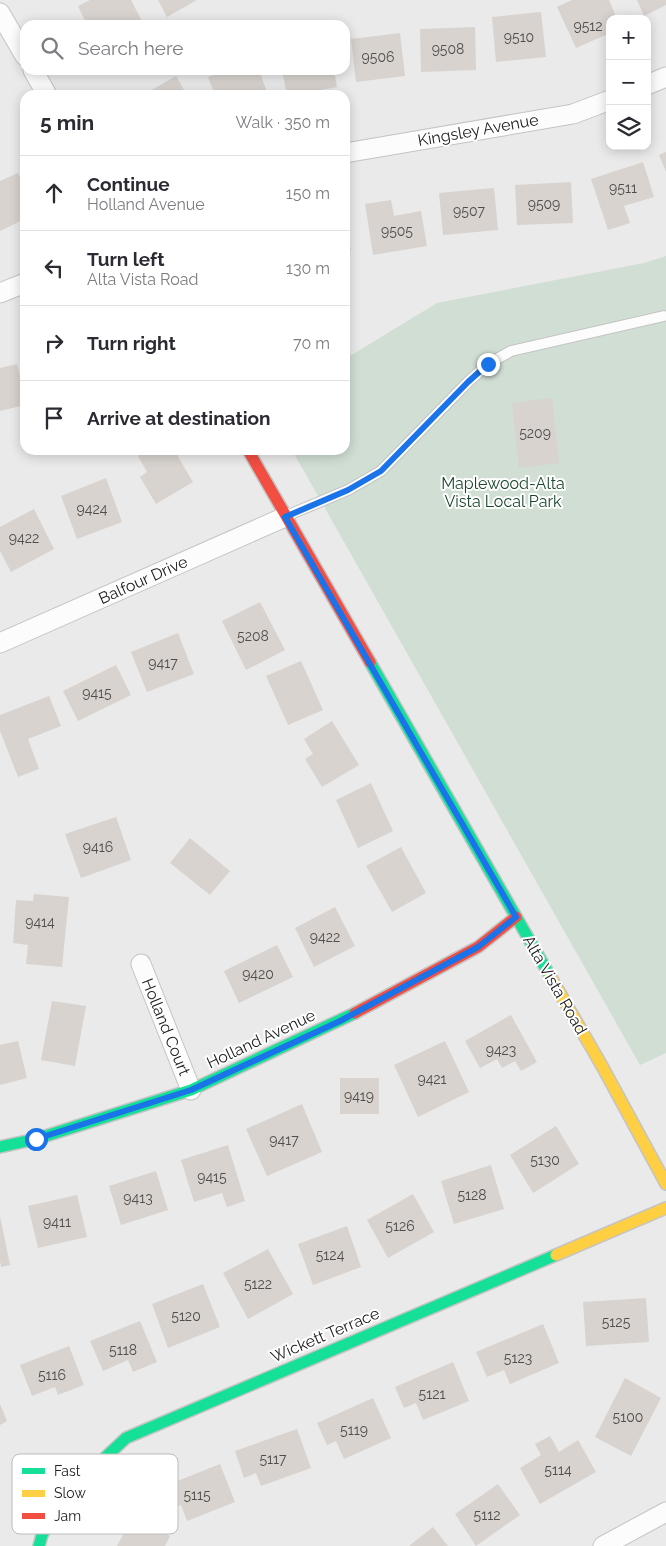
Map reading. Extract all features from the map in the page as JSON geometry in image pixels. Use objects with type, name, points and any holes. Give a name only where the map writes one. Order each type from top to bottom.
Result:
[{"type":"street","points":[[0,13],[20,47]]},
{"type":"street","points":[[36,75],[44,90]]},
{"type":"street","points":[[651,83],[666,77]]},
{"type":"street","name":"Kingsley Avenue","points":[[350,152],[574,114],[606,102]]},
{"type":"street","points":[[0,293],[20,285]]},
{"type":"street","name":"Alta Vista Road","points":[[251,455],[602,1066],[666,1184]]},
{"type":"street","name":"Balfour Drive","points":[[0,643],[285,517]]},
{"type":"street","name":"Holland Avenue","points":[[0,1147],[36,1139],[191,1090],[340,1021],[478,947],[516,917]]},
{"type":"street","name":"Holland Court","points":[[141,964],[191,1090]]},
{"type":"street","name":"Wickett Terrace","points":[[109,1454],[126,1438],[666,1208]]},
{"type":"street","points":[[603,1546],[666,1512]]},
{"type":"street","name":"Wickett Terrace","points":[[39,1546],[43,1534]]},
{"type":"lane","points":[[285,517],[348,490],[381,471],[468,382],[488,364],[511,350],[664,316]]},
{"type":"green space","name":"Maplewood-Alta Vista Local Park","points":[[666,256],[666,1053],[640,1065],[295,455],[350,455],[350,356],[437,303],[644,263]]},
{"type":"building","points":[[90,0],[131,0],[141,20],[85,20],[78,6]]},
{"type":"building","points":[[158,0],[197,0],[167,17]]},
{"type":"building","points":[[572,0],[609,0],[615,15],[606,15],[606,35],[576,48],[557,7]]},
{"type":"building","points":[[637,0],[666,0],[666,5],[644,15]]},
{"type":"building","points":[[541,12],[546,57],[496,62],[492,17]]},
{"type":"building","points":[[475,27],[476,70],[421,72],[420,29]]},
{"type":"building","points":[[400,33],[405,76],[356,82],[351,39]]},
{"type":"building","points":[[214,75],[261,75],[266,90],[213,90],[208,77]]},
{"type":"building","points":[[283,75],[335,75],[337,87],[321,90],[286,90]]},
{"type":"building","points":[[176,76],[184,90],[152,90]]},
{"type":"building","points":[[666,152],[666,172],[659,155]]},
{"type":"building","points":[[643,162],[654,197],[624,206],[630,223],[608,230],[591,179]]},
{"type":"building","points":[[18,173],[20,177],[20,221],[0,231],[0,181]]},
{"type":"building","points":[[571,182],[573,223],[517,225],[515,185]]},
{"type":"building","points":[[494,188],[498,230],[443,235],[439,193]]},
{"type":"building","points":[[391,200],[394,216],[421,211],[427,246],[373,255],[365,204]]},
{"type":"building","points":[[17,364],[20,377],[20,406],[0,411],[0,368]]},
{"type":"building","points":[[552,398],[559,463],[519,468],[512,403]]},
{"type":"building","points":[[177,455],[193,482],[156,504],[140,477],[147,472],[138,456]]},
{"type":"building","points":[[106,478],[122,522],[77,539],[61,496]]},
{"type":"building","points":[[34,509],[54,549],[11,572],[0,551],[0,527]]},
{"type":"building","points":[[260,602],[285,650],[246,670],[222,621]]},
{"type":"building","points":[[178,633],[194,674],[147,692],[131,652]]},
{"type":"building","points":[[301,661],[323,710],[288,725],[266,676]]},
{"type":"building","points":[[116,665],[131,695],[78,721],[63,691]]},
{"type":"building","points":[[49,696],[61,726],[28,739],[39,769],[18,777],[0,731],[0,715]]},
{"type":"building","points":[[332,721],[359,765],[322,787],[305,759],[313,754],[304,739]]},
{"type":"building","points":[[371,783],[393,831],[358,848],[336,800]]},
{"type":"building","points":[[116,817],[131,860],[81,878],[65,834]]},
{"type":"building","points":[[190,838],[230,871],[210,895],[170,863]]},
{"type":"building","points":[[401,847],[426,893],[392,912],[366,866]]},
{"type":"building","points":[[34,894],[69,897],[62,967],[26,964],[28,945],[13,943],[16,900],[33,901]]},
{"type":"building","points":[[335,907],[355,946],[314,967],[295,928]]},
{"type":"building","points":[[277,945],[293,977],[239,1003],[224,971]]},
{"type":"building","points":[[52,1001],[86,1006],[75,1066],[41,1060]]},
{"type":"building","points":[[511,1015],[537,1062],[521,1071],[515,1061],[502,1068],[497,1059],[480,1068],[465,1041]]},
{"type":"building","points":[[18,1041],[27,1078],[0,1085],[0,1045]]},
{"type":"building","points":[[445,1041],[469,1092],[418,1117],[394,1065]]},
{"type":"building","points":[[340,1078],[379,1078],[379,1114],[340,1114]]},
{"type":"building","points":[[302,1104],[322,1152],[267,1176],[246,1129]]},
{"type":"building","points":[[556,1126],[579,1164],[533,1193],[510,1155]]},
{"type":"building","points":[[228,1145],[245,1201],[227,1207],[222,1193],[194,1202],[181,1160]]},
{"type":"building","points":[[491,1165],[504,1209],[454,1224],[441,1181]]},
{"type":"building","points":[[156,1171],[168,1210],[121,1225],[109,1186]]},
{"type":"building","points":[[413,1194],[434,1232],[388,1258],[367,1220]]},
{"type":"building","points":[[77,1195],[87,1237],[38,1248],[28,1206]]},
{"type":"building","points":[[0,1216],[10,1265],[1,1267],[0,1261]]},
{"type":"building","points":[[347,1226],[361,1267],[313,1285],[298,1244]]},
{"type":"building","points":[[268,1249],[293,1294],[248,1319],[223,1273]]},
{"type":"building","points":[[203,1284],[220,1327],[168,1348],[152,1304]]},
{"type":"building","points":[[646,1298],[649,1342],[586,1346],[583,1302]]},
{"type":"building","points":[[140,1321],[157,1362],[133,1372],[128,1360],[103,1371],[90,1341]]},
{"type":"building","points":[[543,1324],[559,1363],[510,1384],[504,1370],[487,1377],[476,1352]]},
{"type":"building","points":[[69,1346],[84,1385],[58,1395],[55,1387],[32,1396],[20,1365]]},
{"type":"building","points":[[453,1362],[469,1401],[423,1420],[416,1403],[404,1408],[395,1387]]},
{"type":"building","points":[[625,1378],[661,1398],[631,1456],[595,1437]]},
{"type":"building","points":[[373,1398],[391,1438],[344,1459],[336,1441],[327,1445],[317,1423]]},
{"type":"building","points":[[0,1404],[7,1421],[0,1425]]},
{"type":"building","points":[[297,1429],[311,1468],[261,1486],[256,1473],[244,1478],[235,1451]]},
{"type":"building","points":[[550,1436],[559,1452],[578,1440],[596,1472],[540,1504],[520,1468],[541,1455],[535,1444]]},
{"type":"building","points":[[220,1464],[235,1502],[187,1521],[181,1505],[178,1506],[178,1481]]},
{"type":"building","points":[[498,1484],[520,1515],[476,1546],[455,1514]]},
{"type":"building","points":[[433,1527],[448,1546],[409,1546]]},
{"type":"building","points":[[123,1534],[166,1534],[170,1536],[165,1546],[117,1546]]},
{"type":"traffic: fast","points":[[370,662],[550,976]]},
{"type":"traffic: fast","points":[[0,1147],[36,1139],[191,1090],[355,1013]]},
{"type":"traffic: fast","points":[[109,1454],[126,1438],[556,1255]]},
{"type":"traffic: fast","points":[[39,1546],[43,1534]]},
{"type":"traffic: slow","points":[[550,976],[602,1066],[666,1184]]},
{"type":"traffic: slow","points":[[556,1255],[666,1208]]},
{"type":"traffic: jam","points":[[251,455],[370,662]]},
{"type":"traffic: jam","points":[[355,1013],[478,947],[516,917]]},
{"type":"route","points":[[36,1139],[191,1090],[340,1021],[478,947],[516,917],[285,517],[348,490],[381,471],[488,364]]}]
